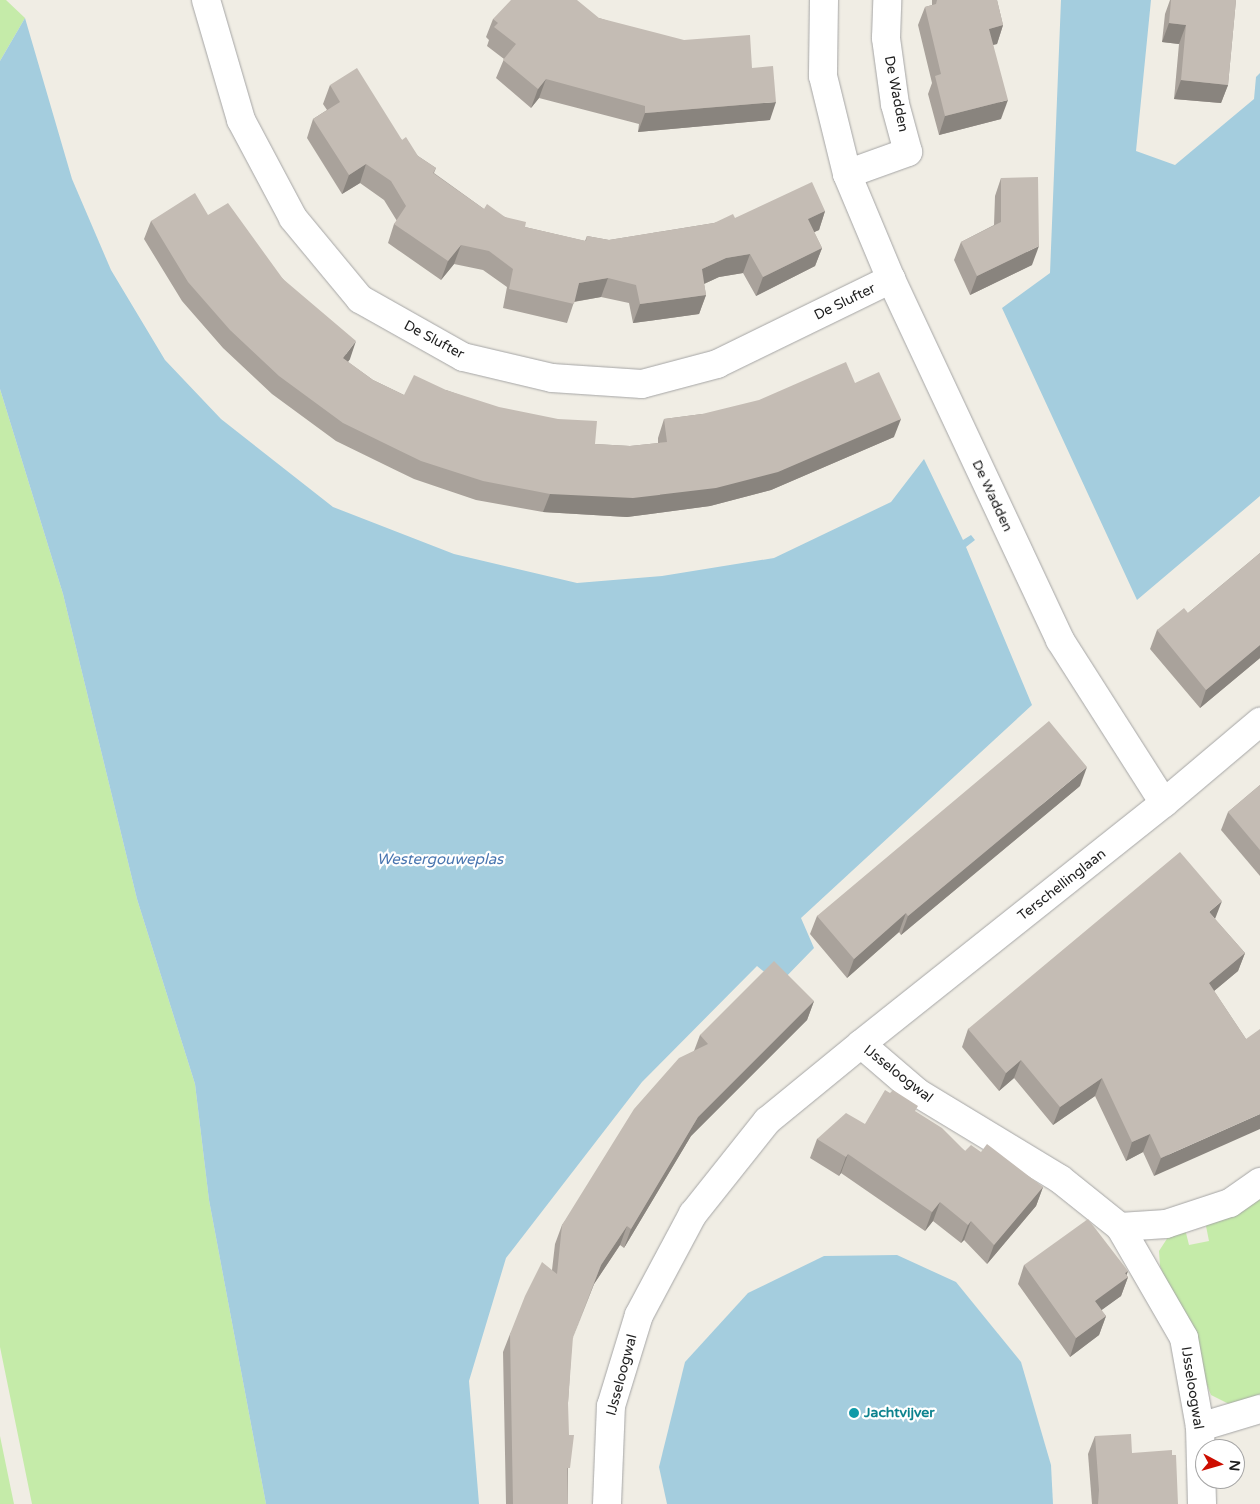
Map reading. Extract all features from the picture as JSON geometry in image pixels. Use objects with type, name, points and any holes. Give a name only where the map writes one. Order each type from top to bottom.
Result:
[{"type":"street","name":"De Slufter","points":[[206,0],[241,120],[292,218],[360,299],[463,357],[552,378],[642,384],[716,364],[891,279]]},
{"type":"street","name":"De Wadden","points":[[824,0],[824,76],[847,174],[891,279],[1060,640],[1164,804]]},
{"type":"street","name":"De Wadden","points":[[847,174],[908,152],[895,104],[887,47],[887,0]]},
{"type":"street","name":"Terschellinglaan","points":[[861,1044],[1164,804],[1260,722]]},
{"type":"street","name":"IJsseloogwal","points":[[607,1504],[614,1397],[639,1315],[693,1214],[767,1121],[861,1044],[918,1093],[1060,1179],[1120,1227],[1184,1338],[1200,1427],[1202,1504]]},
{"type":"street","points":[[1120,1227],[1166,1224],[1230,1203],[1260,1182]]},
{"type":"street","points":[[1200,1427],[1260,1409]]},
{"type":"green space","points":[[0,0],[6,0],[25,18],[0,61]]},
{"type":"green space","points":[[0,389],[63,594],[137,899],[195,1084],[209,1200],[266,1504],[32,1504],[0,1347]]},
{"type":"green space","points":[[1260,1193],[1260,1397],[1235,1407],[1211,1395],[1160,1266],[1159,1251],[1172,1231],[1184,1225],[1189,1245],[1209,1241],[1205,1221]]},
{"type":"green space","points":[[0,1436],[8,1475],[14,1504],[0,1504]]},
{"type":"water","points":[[1061,0],[1151,0],[1136,151],[1175,165],[1254,99],[1256,77],[1260,73],[1260,496],[1137,600],[1002,308],[1050,273]]},
{"type":"water","name":"Westergouweplas","points":[[25,18],[72,179],[111,270],[165,360],[221,419],[333,507],[454,554],[577,583],[662,576],[774,558],[891,502],[924,459],[963,540],[971,535],[975,540],[966,547],[1032,705],[801,918],[814,948],[779,984],[757,966],[642,1082],[506,1258],[469,1381],[479,1504],[266,1504],[209,1200],[195,1084],[137,899],[63,594],[0,389],[0,61]]},
{"type":"water","name":"Jachtvijver","points":[[897,1255],[956,1282],[1021,1362],[1051,1465],[1053,1504],[667,1504],[659,1467],[685,1362],[748,1293],[824,1256]]},
{"type":"building","points":[[511,0],[577,0],[599,18],[684,40],[750,35],[752,68],[773,66],[776,102],[645,113],[645,106],[546,79],[538,89],[503,60],[516,44],[494,27],[498,23],[493,19]]},
{"type":"building","points":[[937,0],[997,0],[1003,25],[989,29],[1008,100],[945,116],[935,76],[941,74],[925,7],[936,4]]},
{"type":"building","points":[[1171,0],[1236,0],[1228,85],[1181,80],[1186,25],[1169,23]]},
{"type":"building","points":[[357,68],[402,140],[406,137],[418,156],[436,168],[433,173],[484,209],[487,204],[505,217],[526,222],[525,227],[586,241],[587,236],[609,240],[714,223],[733,214],[735,218],[812,182],[825,211],[808,219],[822,248],[763,277],[750,254],[726,258],[702,269],[706,295],[640,304],[636,285],[608,278],[579,283],[574,304],[509,289],[513,269],[489,251],[461,245],[448,261],[394,224],[406,206],[391,181],[366,164],[349,175],[313,119],[340,102],[330,85]]},
{"type":"building","points":[[1038,177],[1039,246],[977,276],[961,242],[1001,222],[1001,178]]},
{"type":"building","points":[[195,193],[208,215],[228,203],[283,279],[356,341],[343,358],[373,380],[404,395],[414,375],[446,390],[499,407],[558,419],[597,421],[595,444],[630,446],[667,442],[664,419],[702,414],[759,400],[846,362],[855,383],[879,372],[901,419],[778,472],[716,488],[633,498],[550,494],[483,481],[421,461],[343,423],[279,376],[230,330],[188,282],[151,221]]},
{"type":"building","points":[[1260,553],[1260,645],[1206,690],[1157,630],[1184,608],[1188,613]]},
{"type":"building","points":[[1049,721],[1087,767],[908,916],[906,913],[854,959],[817,916]]},
{"type":"building","points":[[1260,785],[1260,850],[1228,812]]},
{"type":"building","points":[[1180,852],[1222,901],[1209,912],[1245,953],[1209,983],[1246,1039],[1260,1029],[1260,1114],[1161,1158],[1150,1134],[1132,1142],[1102,1078],[1060,1107],[1021,1060],[1006,1073],[968,1029]]},
{"type":"building","points":[[774,961],[814,1001],[698,1117],[631,1229],[627,1226],[601,1265],[573,1337],[568,1403],[569,1435],[574,1435],[570,1468],[567,1468],[568,1504],[513,1504],[510,1334],[525,1296],[542,1262],[557,1274],[562,1225],[634,1109],[679,1058],[708,1044],[700,1035]]},
{"type":"building","points":[[885,1090],[890,1093],[893,1090],[918,1106],[915,1111],[942,1128],[965,1151],[971,1145],[981,1152],[987,1144],[1043,1187],[994,1245],[971,1221],[968,1225],[940,1202],[932,1212],[848,1154],[846,1157],[817,1139],[846,1113],[865,1124]]},
{"type":"building","points":[[1088,1219],[1128,1271],[1125,1273],[1128,1277],[1095,1301],[1106,1316],[1076,1338],[1024,1265]]},
{"type":"building","points":[[1131,1434],[1132,1453],[1172,1450],[1172,1455],[1176,1455],[1178,1504],[1098,1504],[1099,1490],[1095,1436]]},
{"type":"place","name":"Jachtvijver","points":[[854,1413]]}]
